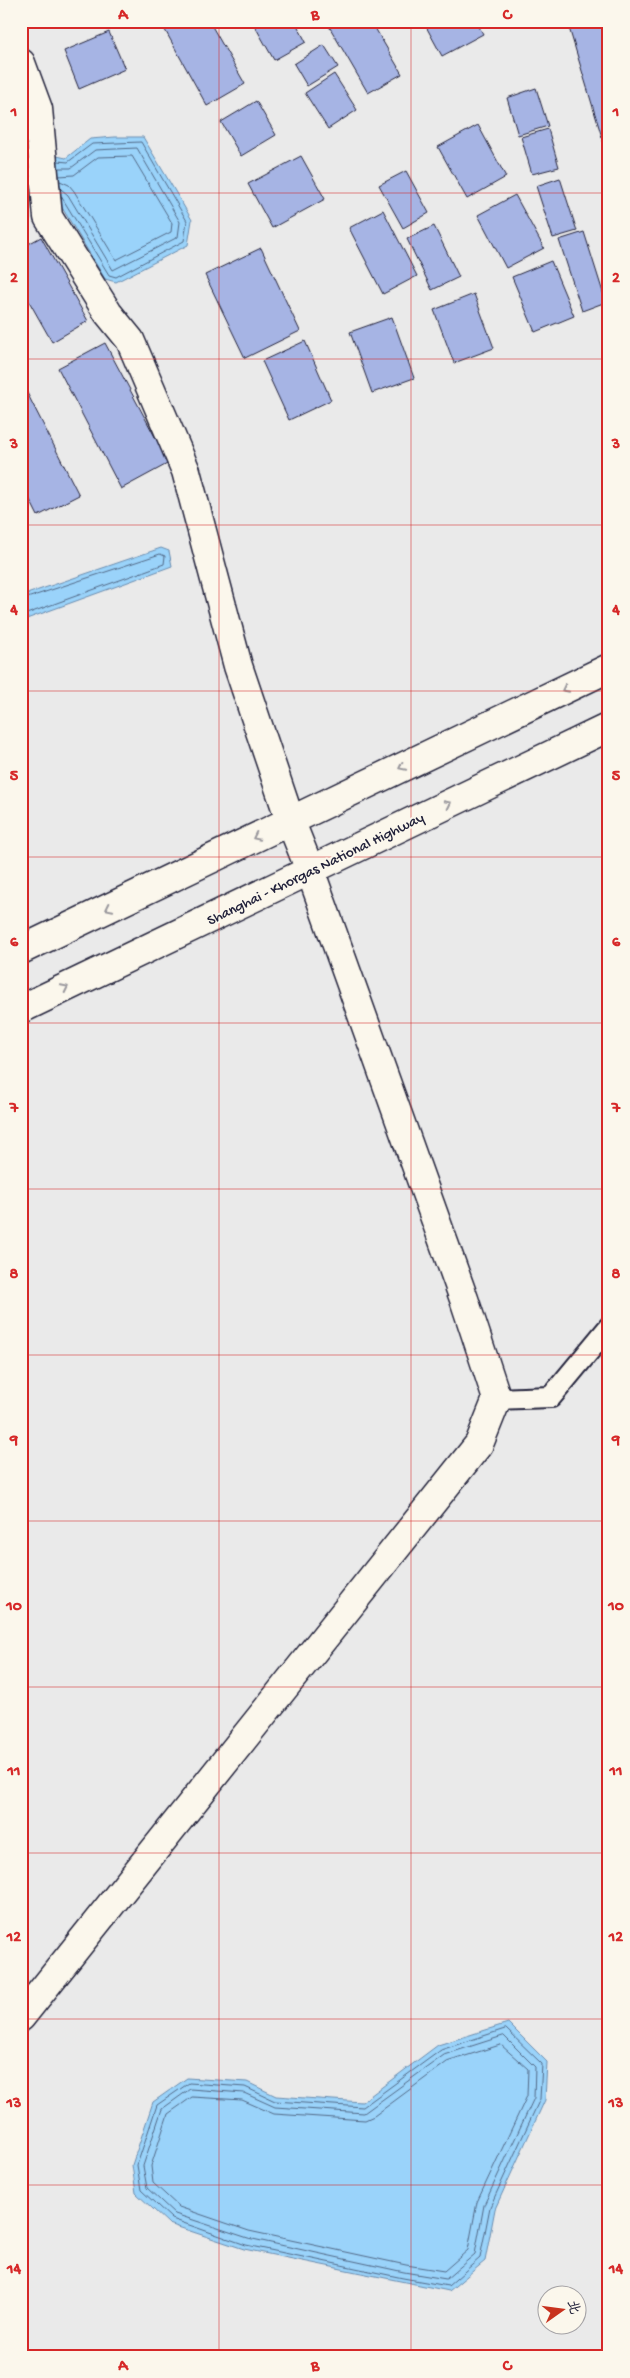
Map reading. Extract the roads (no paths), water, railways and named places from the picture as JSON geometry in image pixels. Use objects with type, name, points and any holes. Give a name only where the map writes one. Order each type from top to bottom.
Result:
[{"type":"main road","points":[[21,63],[38,109],[48,217],[108,313],[130,340],[186,471],[238,666],[290,820],[310,870],[464,1299],[496,1399],[479,1444],[21,2017]]},
{"type":"main road","points":[[21,950],[609,668]]},
{"type":"main road","name":"Shanghai - Khorgas National Highway","points":[[21,1009],[609,727]]},
{"type":"lane","points":[[496,1399],[551,1397],[609,1328]]},
{"type":"water","points":[[143,137],[192,220],[188,245],[116,282],[105,279],[58,201],[21,190],[21,148],[66,158],[90,139]]},
{"type":"water","points":[[161,548],[169,551],[172,566],[21,621],[21,596]]},
{"type":"water","points":[[508,2023],[547,2062],[545,2100],[495,2209],[485,2261],[449,2291],[244,2249],[169,2224],[136,2193],[132,2165],[153,2102],[187,2078],[247,2082],[276,2096],[362,2102],[438,2045]]}]
